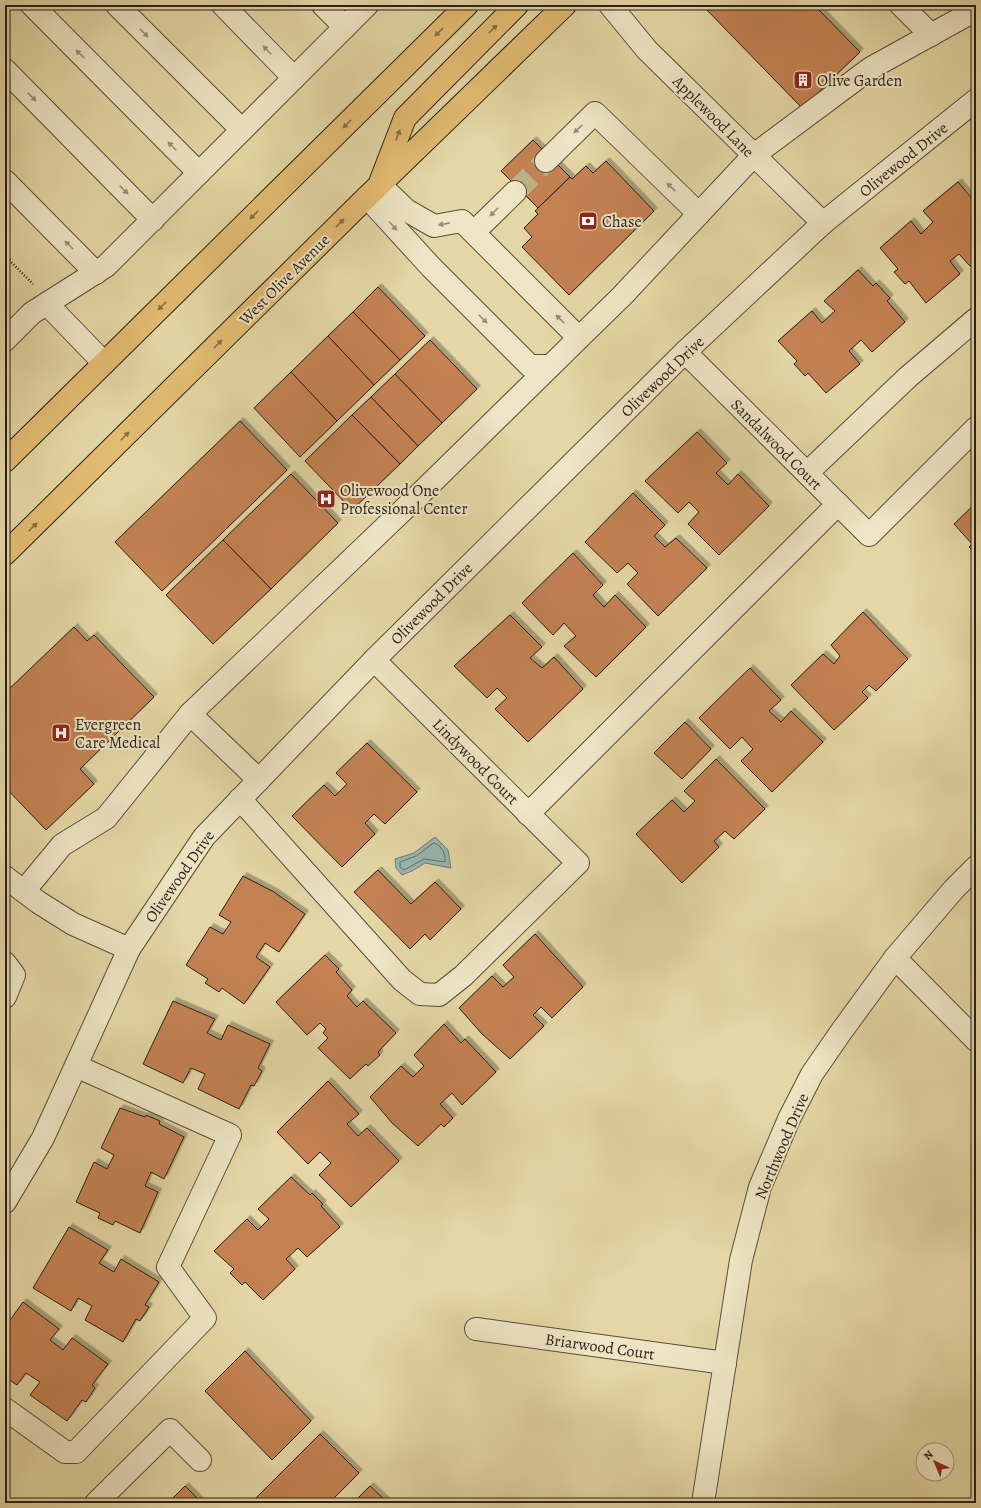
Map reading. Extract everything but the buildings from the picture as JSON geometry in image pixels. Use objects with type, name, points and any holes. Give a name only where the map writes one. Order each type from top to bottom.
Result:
[{"type":"main road","points":[[5,461],[467,5]]},
{"type":"main road","points":[[373,191],[405,118],[516,5]]},
{"type":"main road","name":"West Olive Avenue","points":[[5,554],[373,191],[566,5]]},
{"type":"street","points":[[32,5],[199,173]]},
{"type":"street","points":[[117,5],[242,130]]},
{"type":"street","points":[[222,5],[294,78]]},
{"type":"street","points":[[323,5],[345,27]]},
{"type":"street","points":[[7,333],[32,313],[106,266],[367,5]]},
{"type":"street","name":"Applewood Lane","points":[[610,5],[647,50],[823,223]]},
{"type":"street","points":[[901,5],[931,35]]},
{"type":"street","points":[[24,891],[62,845],[106,818],[190,714],[423,491],[622,296],[754,155],[871,68],[975,11]]},
{"type":"street","points":[[5,70],[153,220]]},
{"type":"street","name":"Olivewood Drive","points":[[5,1202],[11,1180],[43,1138],[129,949],[204,837],[374,660],[685,352],[823,223],[976,100]]},
{"type":"street","points":[[546,161],[595,113],[699,214]]},
{"type":"street","points":[[5,181],[96,273]]},
{"type":"street","points":[[373,191],[434,226],[462,220],[579,338]]},
{"type":"street","points":[[373,191],[430,267],[530,366],[550,366]]},
{"type":"street","points":[[474,232],[515,192]]},
{"type":"street","points":[[47,304],[104,363]]},
{"type":"street","points":[[807,473],[908,377],[976,318]]},
{"type":"street","name":"Sandalwood Court","points":[[685,352],[869,535],[976,428]]},
{"type":"street","points":[[528,814],[838,504]]},
{"type":"street","name":"Lindywood Court","points":[[240,799],[402,980],[420,994],[439,995],[451,986],[578,863],[374,660]]},
{"type":"street","points":[[190,714],[258,780]]},
{"type":"street","name":"Northwood Drive","points":[[703,1503],[741,1260],[760,1188],[789,1119],[812,1074],[895,958],[954,889],[976,867]]},
{"type":"street","points":[[5,877],[38,902],[73,924],[129,949]]},
{"type":"street","points":[[895,958],[976,1040]]},
{"type":"street","points":[[5,963],[14,975],[5,997]]},
{"type":"street","points":[[5,1409],[65,1452],[76,1452],[205,1318],[168,1267],[230,1135],[76,1066]]},
{"type":"street","name":"Briarwood Court","points":[[476,1329],[725,1363]]},
{"type":"street","points":[[96,1503],[170,1430],[200,1460]]},
{"type":"path","points":[[5,256],[33,285]]},
{"type":"water","points":[[435,837],[448,850],[451,868],[425,863],[402,875],[396,868],[395,859],[414,853]]},
{"type":"tunnel","points":[[515,192],[546,161]]},
{"type":"place","name":"Olive Garden","points":[[803,80]]},
{"type":"place","name":"Chase","points":[[588,221]]},
{"type":"place","name":"Olivewood One Professional Center","points":[[326,499]]},
{"type":"place","name":"Evergreen Care Medical","points":[[61,733]]}]
